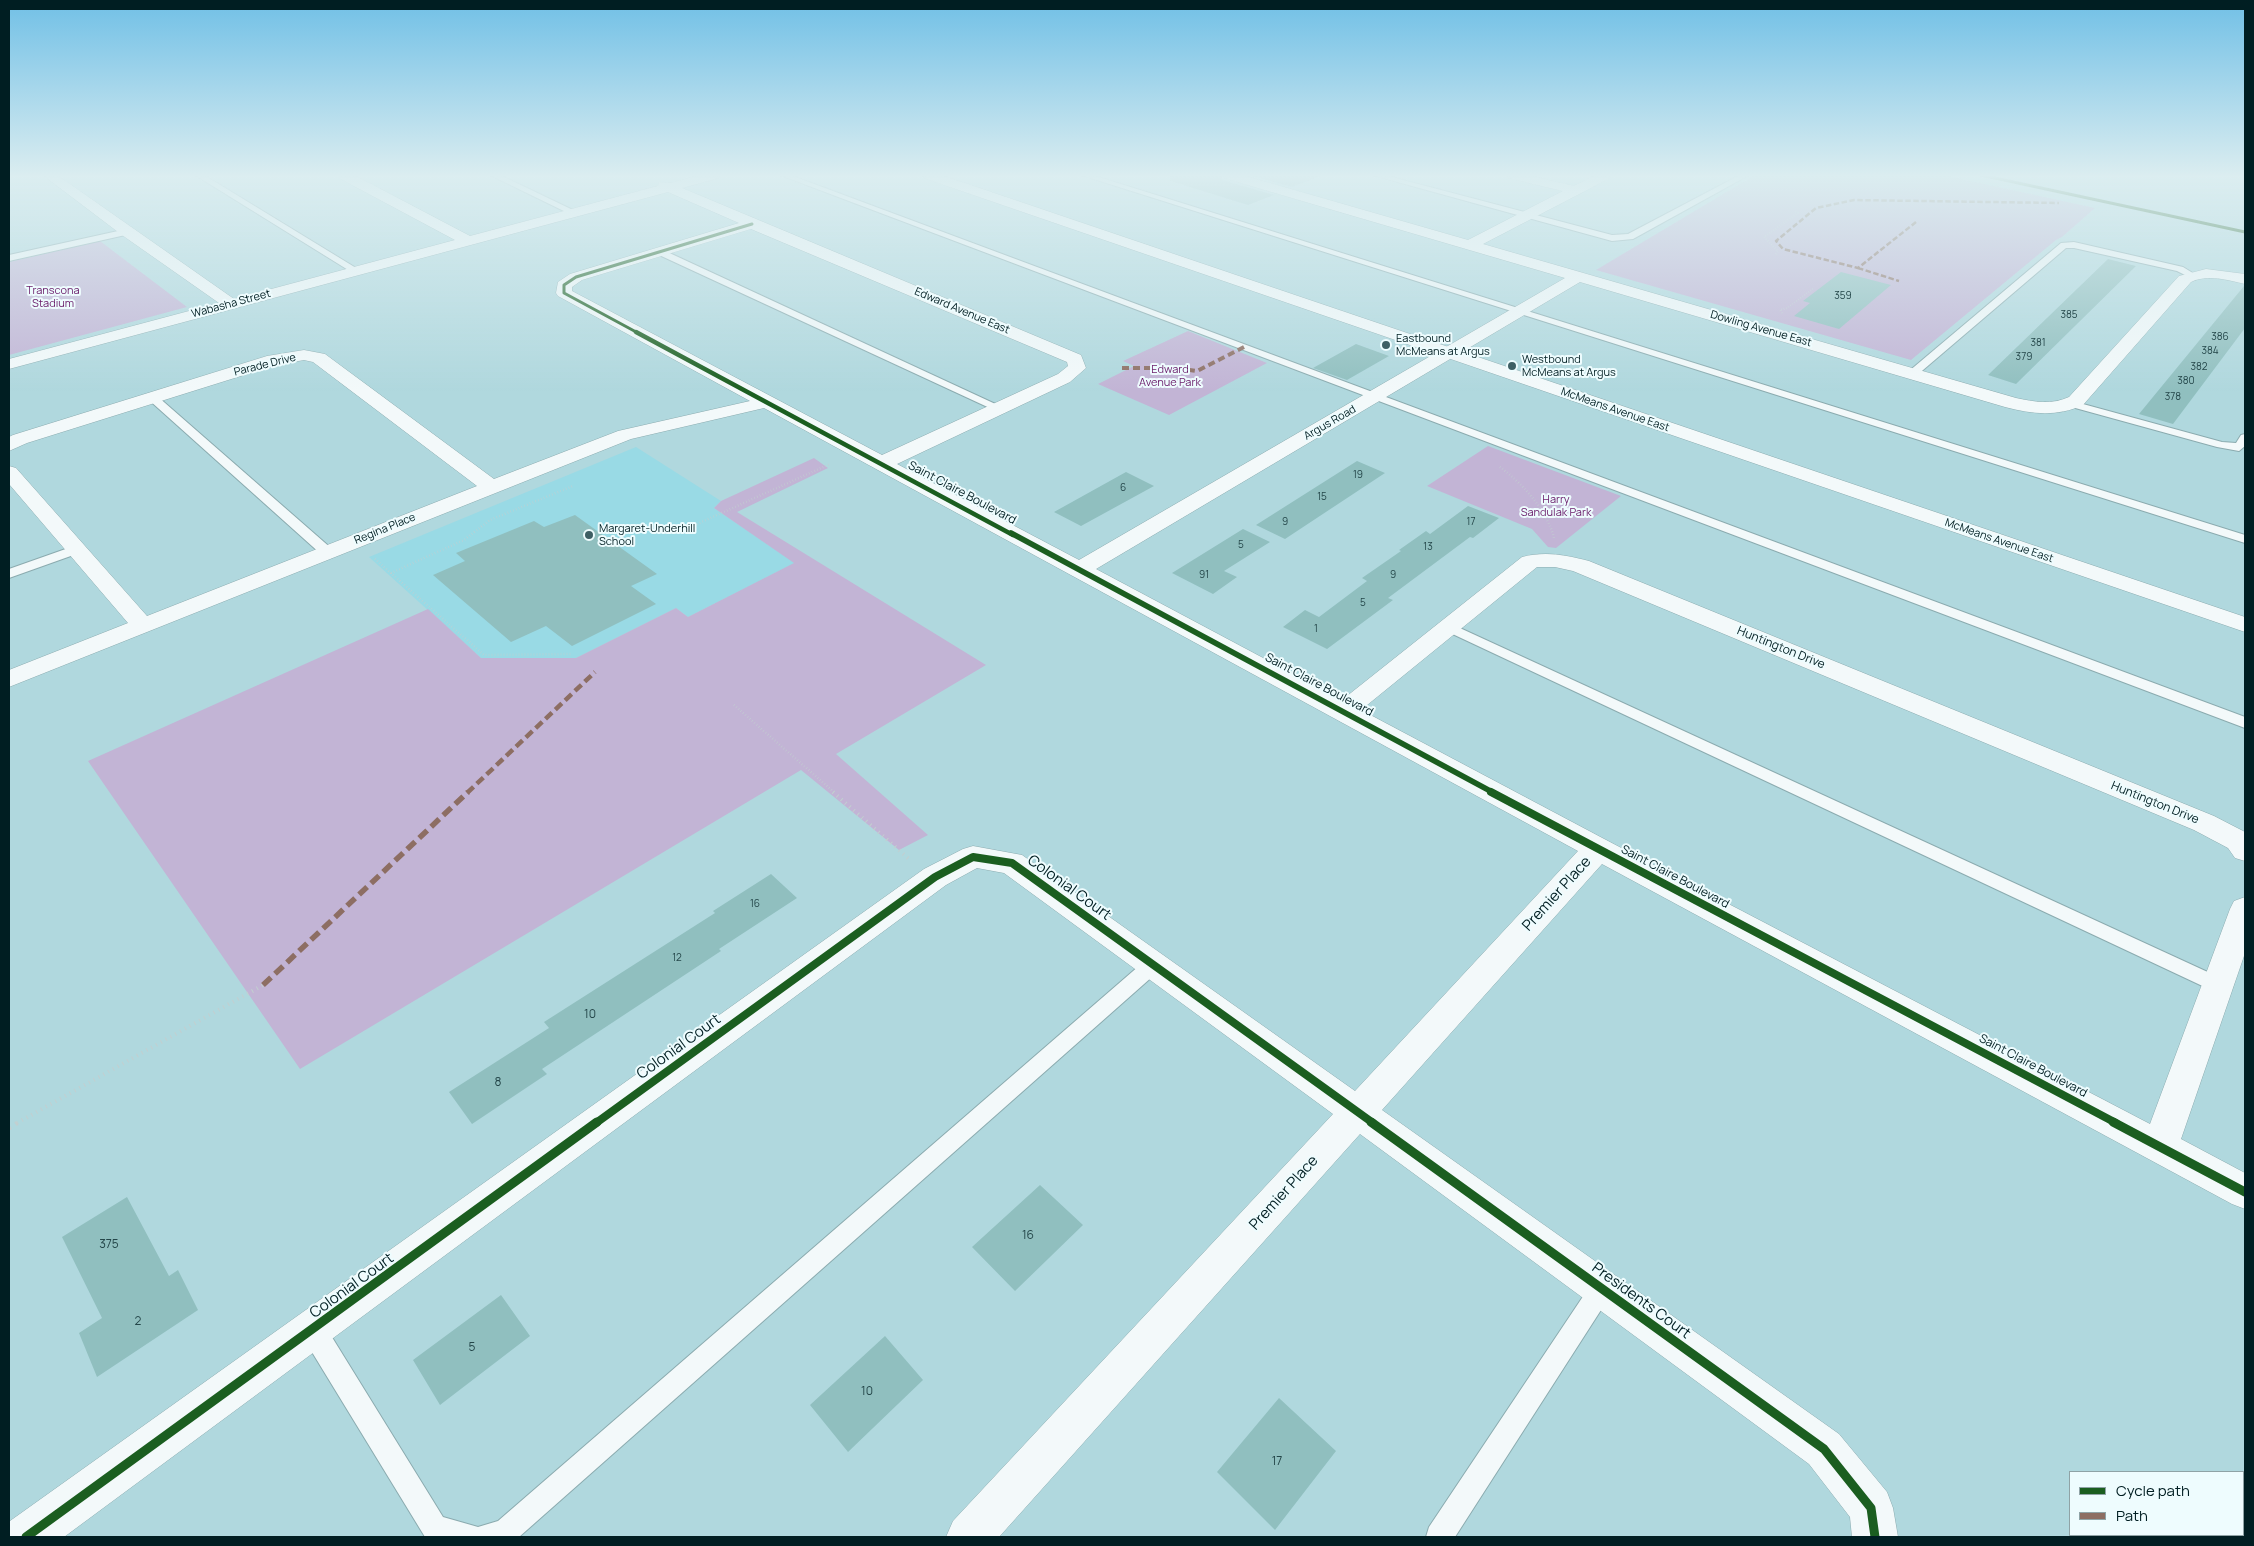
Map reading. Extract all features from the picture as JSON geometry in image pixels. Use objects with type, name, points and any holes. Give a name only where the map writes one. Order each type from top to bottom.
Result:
[{"type":"street","points":[[149,247],[231,304]]},
{"type":"street","name":"Wabasha Street","points":[[9,364],[445,247]]},
{"type":"street","name":"Saint Claire Boulevard","points":[[676,247],[576,277],[564,284],[564,293],[1081,569],[1598,849],[2245,1192]]},
{"type":"street","name":"Edward Avenue East","points":[[808,247],[1075,358],[1077,368],[1064,378],[882,462]]},
{"type":"street","name":"McMeans Avenue East","points":[[1139,247],[2245,625]]},
{"type":"street","name":"Dowling Avenue East","points":[[1478,247],[2038,409],[2065,408],[2072,404]]},
{"type":"street","points":[[2072,404],[2185,279],[2191,275],[2219,275],[2245,279]]},
{"type":"street","name":"Argus Road","points":[[1081,569],[1580,276]]},
{"type":"street","name":"Parade Drive","points":[[9,445],[20,439],[272,360],[304,355],[319,358],[490,486]]},
{"type":"street","name":"Regina Place","points":[[9,678],[490,486],[625,435],[768,402]]},
{"type":"street","points":[[9,472],[142,626]]},
{"type":"street","name":"Huntington Drive","points":[[1344,711],[1530,562],[1542,558],[1555,559],[1581,566],[2204,823],[2238,841],[2245,850]]},
{"type":"street","name":"Premier Place","points":[[969,1537],[1598,849]]},
{"type":"street","name":"Colonial Court","points":[[26,1537],[935,876],[973,857],[1012,863],[1358,1112]]},
{"type":"street","points":[[2160,1147],[2245,908]]},
{"type":"street","name":"Presidents Court","points":[[1358,1112],[1824,1449],[1871,1508],[1875,1537]]},
{"type":"lane","points":[[9,258],[58,247]]},
{"type":"lane","points":[[317,247],[356,271]]},
{"type":"lane","points":[[977,247],[2245,723]]},
{"type":"lane","points":[[1315,247],[2245,539]]},
{"type":"lane","points":[[1912,374],[2061,247]]},
{"type":"lane","points":[[2083,247],[2180,270],[2191,275]]},
{"type":"lane","points":[[660,252],[998,408]]},
{"type":"lane","points":[[153,398],[327,552]]},
{"type":"lane","points":[[2072,404],[2221,446],[2239,446],[2245,437]]},
{"type":"lane","points":[[9,574],[77,550]]},
{"type":"lane","points":[[1449,627],[2218,985]]},
{"type":"lane","points":[[487,1537],[505,1532],[1154,964]]},
{"type":"lane","points":[[1439,1537],[1602,1288]]},
{"type":"lane","points":[[313,1330],[434,1528],[468,1537]]},
{"type":"path","points":[[1774,247],[1778,251],[1776,254]]},
{"type":"path","points":[[1782,315],[1780,310],[1787,308],[1814,288]]},
{"type":"path","points":[[1500,443],[1487,457],[1514,476],[1538,506],[1554,532],[1555,559]]},
{"type":"path","points":[[686,529],[830,464]]},
{"type":"path","points":[[391,573],[464,540],[490,520],[573,486]]},
{"type":"path","points":[[369,554],[484,655],[571,654]]},
{"type":"path","points":[[734,706],[798,760],[905,856],[935,876]]},
{"type":"path","points":[[9,1128],[263,985]]},
{"type":"shaded area","name":"Margaret-Underhill School","points":[[636,447],[721,501],[714,508],[795,563],[688,617],[676,608],[576,658],[481,658],[369,557]]},
{"type":"green space","name":"Transcona Stadium","points":[[73,247],[108,247],[187,307],[9,355],[9,262]]},
{"type":"green space","points":[[1634,247],[2047,247],[1911,360],[1596,270]]},
{"type":"green space","name":"Edward Avenue Park","points":[[1188,331],[1267,363],[1169,415],[1098,384],[1134,366],[1123,361]]},
{"type":"green space","name":"Harry Sandulak Park","points":[[1488,446],[1621,496],[1556,548],[1548,547],[1532,529],[1427,486]]},
{"type":"green space","points":[[814,458],[828,468],[737,512],[986,665],[836,754],[928,835],[899,850],[801,770],[300,1069],[88,761],[428,609],[481,658],[576,658],[676,608],[688,617],[794,563],[714,508],[721,501]]},
{"type":"building","points":[[2108,259],[2136,266],[2016,384],[1988,375]]},
{"type":"building","points":[[1841,272],[1891,285],[1839,329],[1794,316],[1810,303],[1803,301]]},
{"type":"building","points":[[2244,286],[2245,328],[2173,424],[2139,414]]},
{"type":"building","points":[[1356,344],[1389,356],[1347,380],[1313,368]]},
{"type":"building","points":[[1357,461],[1385,473],[1285,539],[1256,525]]},
{"type":"building","points":[[1126,472],[1154,486],[1081,526],[1054,512]]},
{"type":"building","points":[[1468,506],[1499,518],[1473,538],[1470,537],[1388,598],[1393,600],[1327,649],[1283,627],[1305,610],[1319,617],[1367,581],[1362,578],[1401,551],[1399,550],[1426,531],[1430,534]]},
{"type":"building","name":"Margaret-Underhill School","points":[[575,515],[657,574],[631,586],[656,604],[572,646],[546,626],[511,642],[433,575],[465,561],[456,553],[534,521],[544,527]]},
{"type":"building","points":[[1243,529],[1270,542],[1224,571],[1237,577],[1213,594],[1172,573]]},
{"type":"building","points":[[771,874],[797,898],[719,949],[721,951],[542,1069],[547,1074],[472,1124],[449,1092],[549,1028],[544,1022],[715,913],[713,911]]},
{"type":"building","points":[[1040,1185],[1083,1225],[1015,1291],[972,1247]]},
{"type":"building","points":[[127,1197],[169,1276],[178,1270],[198,1310],[97,1377],[79,1333],[102,1318],[62,1237]]},
{"type":"building","points":[[501,1295],[530,1336],[440,1405],[413,1360]]},
{"type":"building","points":[[885,1336],[923,1380],[848,1452],[810,1405]]},
{"type":"building","points":[[1279,1398],[1336,1451],[1275,1530],[1217,1472]]},
{"type":"marked path","points":[[1781,247],[1858,268],[1884,247]]},
{"type":"marked path","points":[[1858,268],[1899,281]]},
{"type":"marked path","points":[[1122,368],[1174,368],[1197,371],[1244,347]]},
{"type":"marked path","points":[[263,985],[595,672]]},
{"type":"cycle path","points":[[675,247],[576,277],[564,285],[564,293],[1598,849],[2245,1192]]},
{"type":"cycle path","points":[[26,1537],[935,877],[973,857],[1012,863],[1824,1449],[1871,1508],[1875,1537]]},
{"type":"place","name":"Eastbound McMeans at Argus","points":[[1386,345]]},
{"type":"place","name":"Westbound McMeans at Argus","points":[[1512,366]]},
{"type":"place","name":"Margaret-Underhill School","points":[[589,535]]}]
